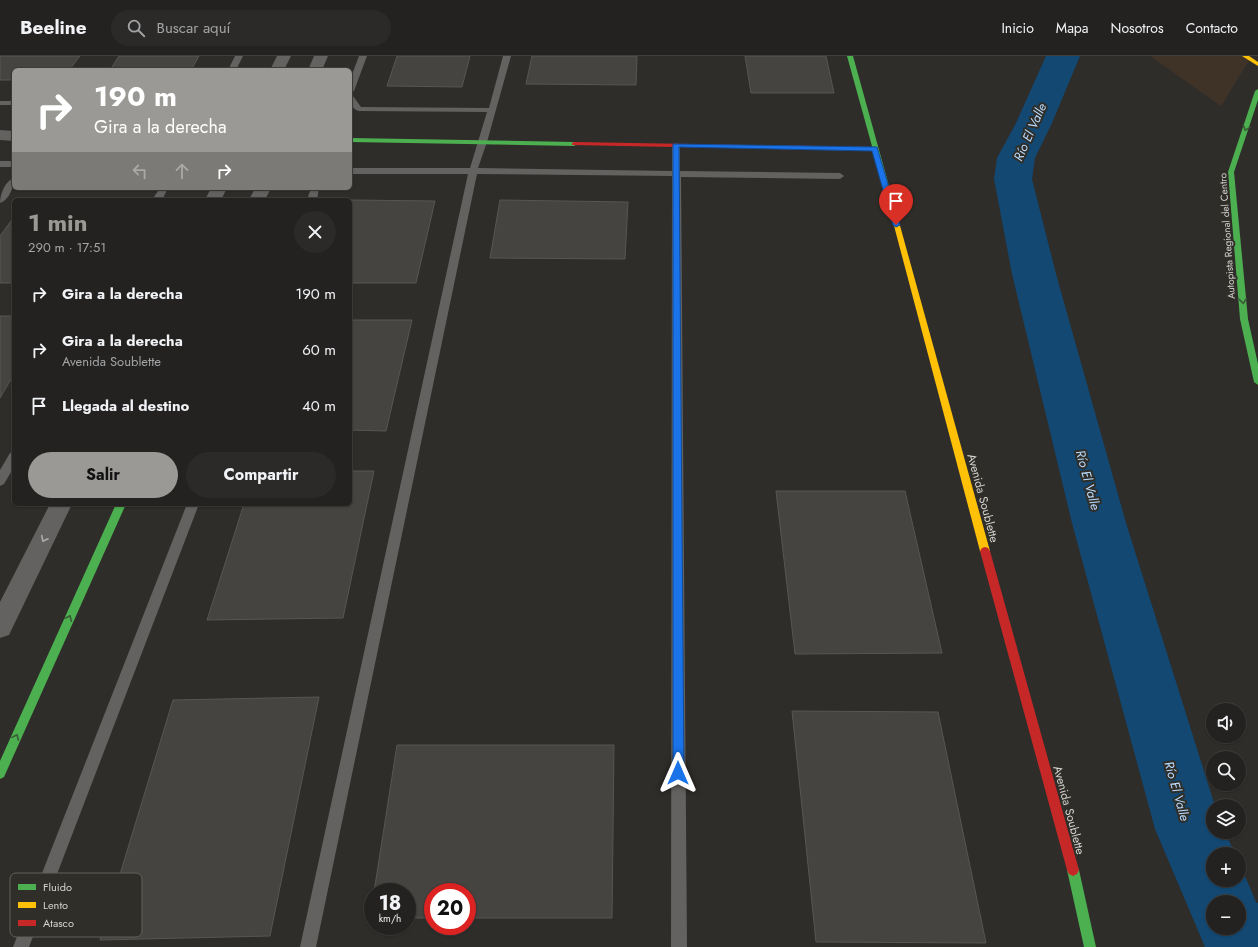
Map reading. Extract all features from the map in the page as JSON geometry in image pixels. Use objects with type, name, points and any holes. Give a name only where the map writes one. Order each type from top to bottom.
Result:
[{"type":"main road","name":"Avenida Soublette","points":[[850,56],[1080,897],[1090,947]]},
{"type":"main road","points":[[1245,56],[1258,64]]},
{"type":"main road","name":"Autopista Regional del Centro","points":[[1258,91],[1231,172],[1244,318],[1258,382]]},
{"type":"main road","points":[[352,140],[875,149]]},
{"type":"main road","points":[[0,773],[120,506]]},
{"type":"street","points":[[278,68],[284,56]]},
{"type":"street","points":[[316,68],[321,56]]},
{"type":"street","points":[[0,135],[12,136]]},
{"type":"street","points":[[0,627],[60,506]]},
{"type":"lane","points":[[233,68],[239,56]]},
{"type":"lane","points":[[352,86],[364,56]]},
{"type":"lane","points":[[308,947],[473,171],[483,142],[507,56]]},
{"type":"lane","points":[[352,100],[359,109],[492,110]]},
{"type":"lane","points":[[0,103],[12,104]]},
{"type":"lane","points":[[676,146],[679,947]]},
{"type":"lane","points":[[0,164],[12,164]]},
{"type":"lane","points":[[352,171],[473,171],[840,176]]},
{"type":"lane","points":[[0,200],[12,184]]},
{"type":"lane","points":[[0,481],[12,460]]},
{"type":"lane","points":[[50,873],[192,506]]},
{"type":"lane","points":[[21,947],[25,937]]},
{"type":"shaded area","points":[[1150,56],[1252,56],[1221,106]]},
{"type":"building","points":[[0,56],[80,56],[71,68],[12,68],[12,80],[0,80]]},
{"type":"building","points":[[119,56],[199,56],[192,68],[111,68]]},
{"type":"building","points":[[397,56],[470,56],[462,87],[387,86]]},
{"type":"building","points":[[532,56],[637,56],[636,85],[526,84]]},
{"type":"building","points":[[745,56],[826,56],[834,93],[751,93]]},
{"type":"building","points":[[352,200],[435,201],[416,283],[352,283]]},
{"type":"building","points":[[500,200],[628,202],[625,259],[490,258]]},
{"type":"building","points":[[12,220],[12,283],[0,283],[0,236]]},
{"type":"building","points":[[0,316],[12,316],[12,377],[0,398]]},
{"type":"building","points":[[352,320],[412,320],[386,431],[352,430]]},
{"type":"building","points":[[352,471],[374,471],[343,618],[207,620],[243,506],[352,506]]},
{"type":"building","points":[[776,491],[905,491],[942,653],[795,654]]},
{"type":"building","points":[[319,697],[270,936],[100,940],[101,937],[142,937],[142,873],[120,873],[173,700]]},
{"type":"building","points":[[792,711],[938,712],[986,943],[816,942]]},
{"type":"building","points":[[397,745],[614,745],[612,918],[476,918],[476,883],[424,883],[424,918],[416,918],[416,883],[375,883]]},
{"type":"waterway","name":"Río El Valle","points":[[1063,56],[1034,123],[1016,158],[1013,179],[1034,274],[1099,523],[1189,829],[1218,895]]},
{"type":"waterway","name":"Río El Valle","points":[[1236,935],[1242,947]]},
{"type":"traffic: fast","points":[[850,56],[896,222]]},
{"type":"traffic: fast","points":[[1258,91],[1231,172],[1244,319],[1258,382]]},
{"type":"traffic: fast","points":[[352,140],[574,144]]},
{"type":"traffic: fast","points":[[0,773],[120,506]]},
{"type":"traffic: fast","points":[[1073,870],[1090,947]]},
{"type":"traffic: slow","points":[[1245,56],[1258,64]]},
{"type":"traffic: slow","points":[[896,222],[985,551]]},
{"type":"traffic: jam","points":[[574,144],[875,149]]},
{"type":"traffic: jam","points":[[985,551],[1073,870]]},
{"type":"route","points":[[678,773],[676,146],[875,149],[896,225]]}]
